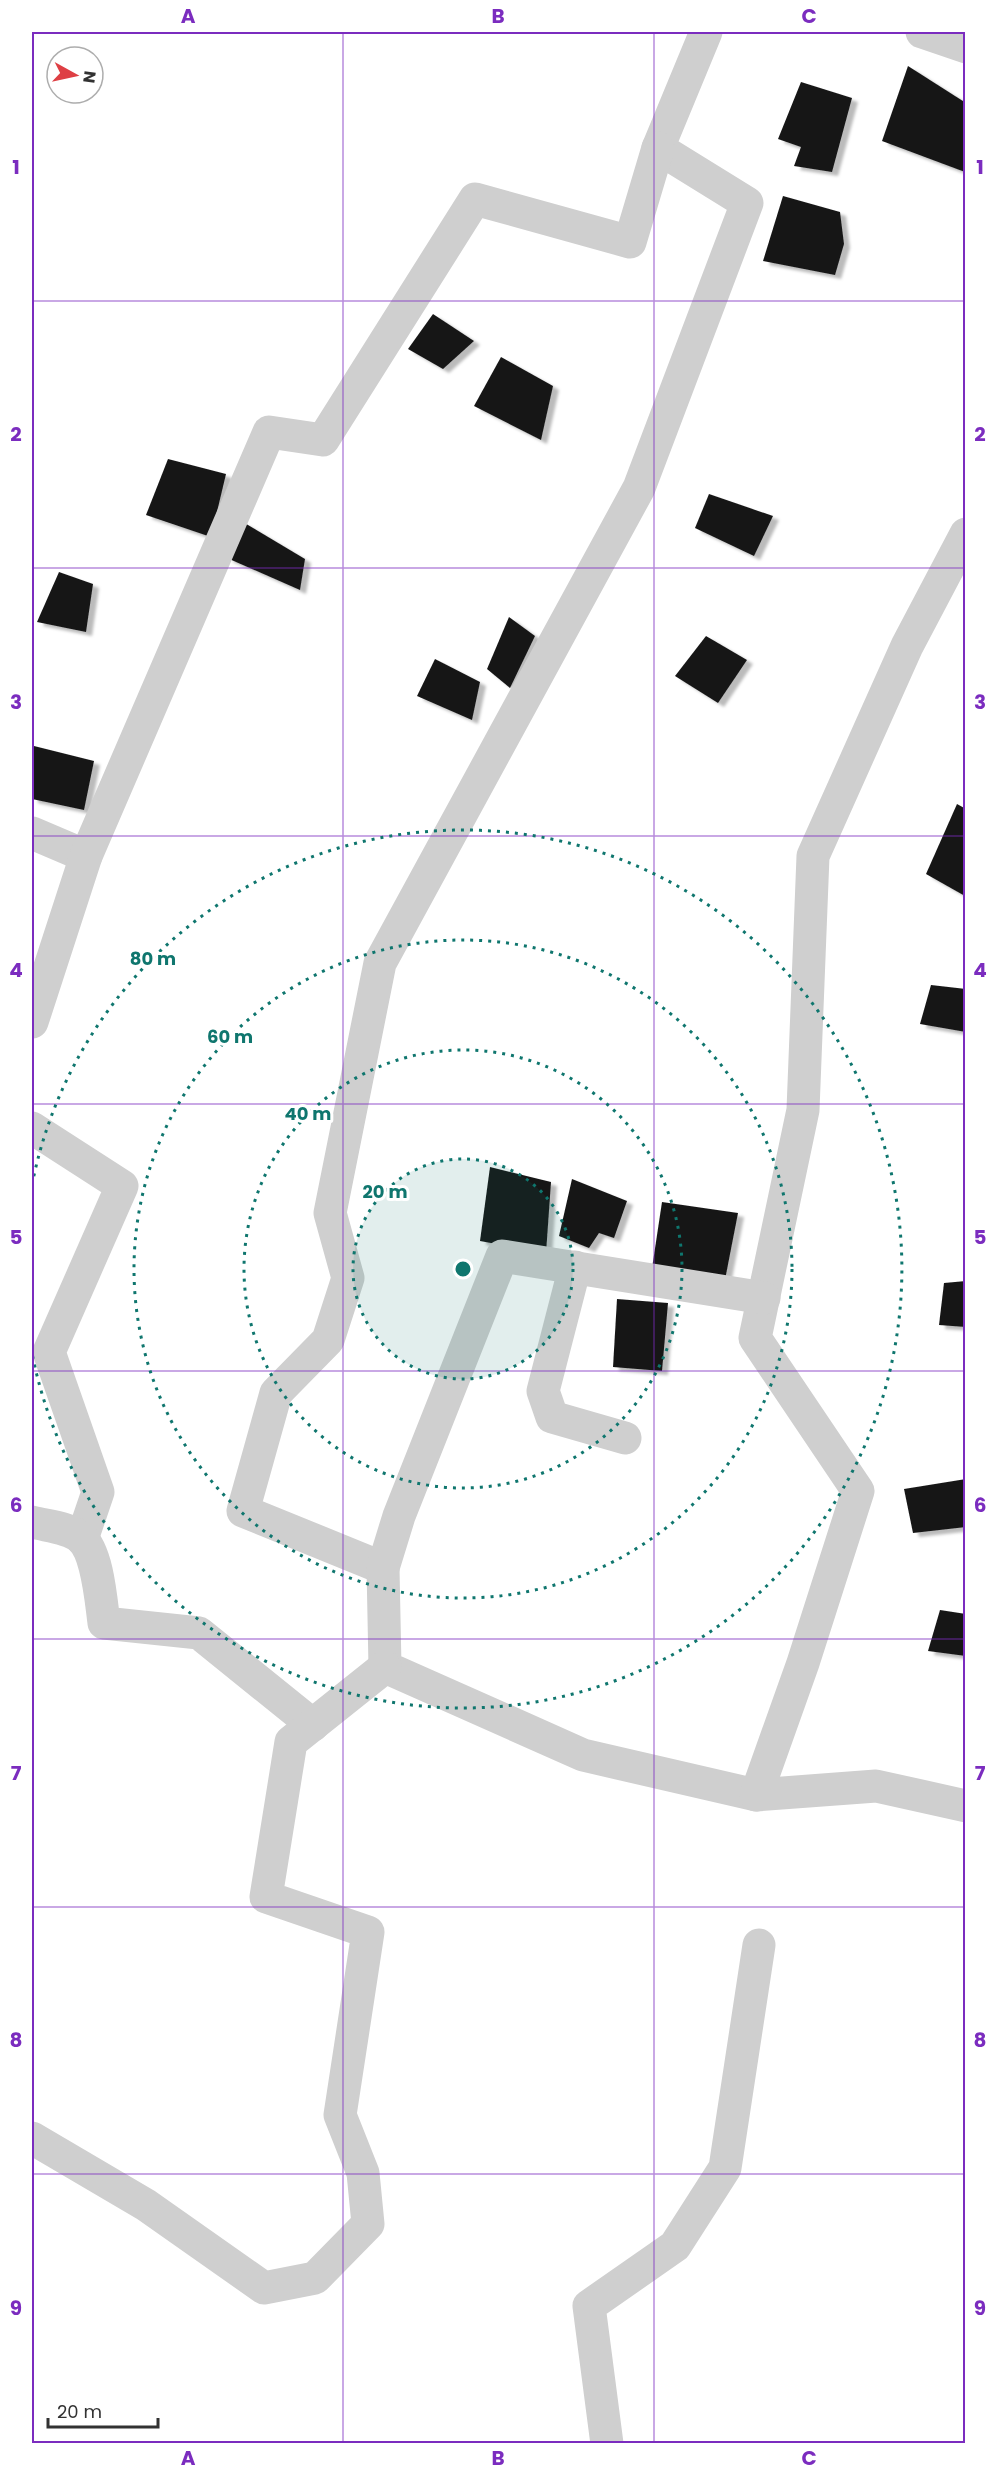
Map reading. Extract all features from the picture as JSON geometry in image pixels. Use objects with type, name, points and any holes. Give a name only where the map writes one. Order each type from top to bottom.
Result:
[{"type":"street","points":[[32,1022],[86,856],[269,432],[323,440],[475,199],[630,242],[658,148],[706,32]]},
{"type":"street","points":[[922,32],[966,47]]},
{"type":"street","points":[[383,1568],[243,1511],[276,1393],[328,1340],[348,1278],[330,1213],[380,963],[639,488],[747,203],[658,148]]},
{"type":"street","points":[[756,1796],[803,1664],[858,1491],[755,1338],[803,1110],[813,856],[907,646],[966,534]]},
{"type":"street","points":[[32,834],[86,856]]},
{"type":"street","points":[[32,1128],[122,1186],[49,1352],[98,1492],[82,1539]]},
{"type":"street","points":[[385,1667],[383,1568],[403,1505],[502,1256],[764,1298]]},
{"type":"street","points":[[575,1267],[543,1391],[552,1418],[625,1438]]},
{"type":"street","points":[[32,1522],[72,1532],[82,1539],[99,1575],[104,1623],[199,1633],[313,1725]]},
{"type":"street","points":[[385,1667],[583,1755],[756,1796],[876,1786],[964,1803]]},
{"type":"street","points":[[32,2138],[146,2205],[264,2288],[315,2278],[368,2224],[363,2173],[340,2115],[368,1932],[266,1897],[291,1742],[385,1667]]},
{"type":"street","points":[[607,2444],[589,2306],[675,2246],[725,2168],[759,1945]]},
{"type":"building","points":[[908,66],[966,103],[965,172],[882,141]]},
{"type":"building","points":[[801,82],[852,98],[832,172],[794,166],[801,147],[778,139]]},
{"type":"building","points":[[783,196],[840,212],[844,244],[835,275],[763,261]]},
{"type":"building","points":[[433,314],[474,341],[443,369],[408,349]]},
{"type":"building","points":[[501,357],[553,386],[541,440],[474,406]]},
{"type":"building","points":[[168,459],[226,474],[211,537],[146,515]]},
{"type":"building","points":[[709,494],[773,516],[754,556],[695,528]]},
{"type":"building","points":[[243,522],[305,559],[300,590],[227,558]]},
{"type":"building","points":[[59,572],[93,584],[86,632],[37,622]]},
{"type":"building","points":[[509,617],[535,636],[510,688],[487,669]]},
{"type":"building","points":[[706,636],[747,660],[718,703],[675,676]]},
{"type":"building","points":[[435,659],[480,682],[472,720],[417,696]]},
{"type":"building","points":[[34,746],[94,761],[84,810],[32,799]]},
{"type":"building","points":[[957,804],[966,809],[965,896],[926,874]]},
{"type":"building","points":[[931,985],[966,989],[966,1032],[920,1024]]},
{"type":"building","points":[[490,1167],[551,1182],[546,1253],[480,1241]]},
{"type":"building","points":[[572,1179],[627,1201],[614,1238],[599,1233],[589,1248],[559,1236]]},
{"type":"building","points":[[662,1202],[738,1213],[724,1285],[651,1275]]},
{"type":"building","points":[[966,1281],[966,1327],[939,1325],[944,1283]]},
{"type":"building","points":[[617,1299],[668,1303],[662,1371],[613,1367]]},
{"type":"building","points":[[966,1479],[966,1527],[913,1533],[904,1489]]},
{"type":"building","points":[[940,1610],[966,1614],[966,1656],[928,1651]]}]
